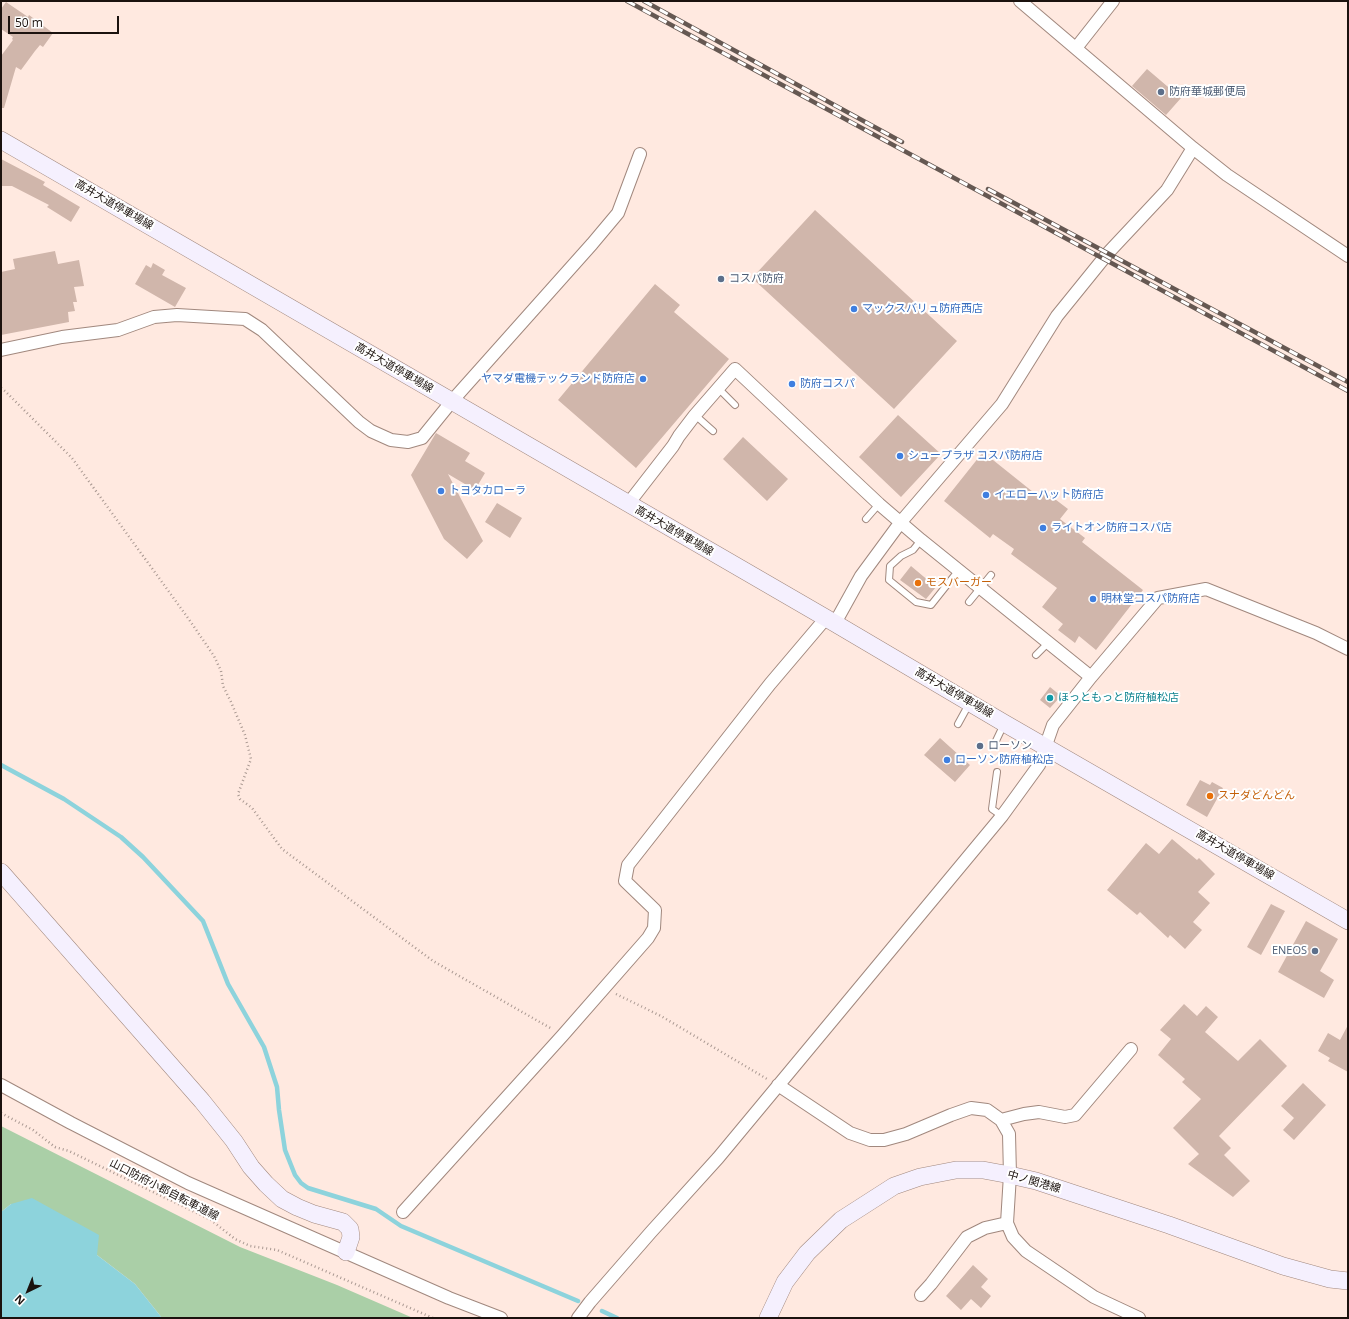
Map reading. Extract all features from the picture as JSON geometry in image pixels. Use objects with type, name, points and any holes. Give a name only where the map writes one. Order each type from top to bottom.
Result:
[{"type":"main road","name":"高井大道停車場線","points":[[1,140],[1004,723],[1348,921]]},
{"type":"main road","points":[[1,872],[202,1101],[234,1141],[251,1167],[266,1184],[282,1199],[297,1207],[314,1214],[343,1222],[350,1230],[351,1237],[346,1252]]},
{"type":"main road","name":"中ノ関港線","points":[[768,1318],[785,1282],[807,1254],[841,1220],[894,1186],[920,1177],[956,1170],[983,1170],[1036,1181],[1169,1225],[1283,1266],[1330,1279],[1348,1281]]},
{"type":"street","points":[[1020,1],[1193,148],[1227,174],[1348,256]]},
{"type":"street","points":[[1076,48],[1113,1]]},
{"type":"street","points":[[403,1212],[564,1035],[648,938],[654,928],[655,910],[624,881],[628,865],[770,684],[830,621],[900,523],[1002,404],[1058,316],[1108,253],[1166,190],[1193,148]]},
{"type":"street","points":[[1,350],[62,337],[118,330],[154,317],[177,315],[245,319],[262,330],[359,422],[371,431],[391,440],[408,442],[422,438],[618,213],[640,154]]},
{"type":"street","points":[[628,504],[695,415],[735,369],[900,523],[1091,677]]},
{"type":"street","points":[[578,1318],[646,1237],[718,1158],[1002,816],[1039,765],[1053,725],[1091,677],[1158,598],[1206,589],[1316,632],[1348,649]]},
{"type":"street","points":[[1001,1120],[1039,1112],[1065,1117],[1075,1115],[1131,1049]]},
{"type":"street","points":[[1,1085],[78,1127],[188,1183],[449,1298],[502,1318]]},
{"type":"street","points":[[778,1085],[850,1133],[870,1140],[884,1140],[906,1134],[971,1108],[987,1110],[1001,1120],[1008,1134],[1010,1175],[1007,1223],[1013,1237],[1026,1251],[1094,1297],[1139,1318]]},
{"type":"street","points":[[921,1295],[967,1237],[985,1228],[1007,1223]]},
{"type":"lane","points":[[718,388],[735,405]]},
{"type":"lane","points":[[695,415],[713,431]]},
{"type":"lane","points":[[866,519],[879,504]]},
{"type":"lane","points":[[920,540],[913,550],[900,556],[890,566],[889,580],[916,602],[931,605],[958,571]]},
{"type":"lane","points":[[969,602],[991,575]]},
{"type":"lane","points":[[1036,655],[1048,643]]},
{"type":"lane","points":[[958,724],[970,702]]},
{"type":"lane","points":[[994,745],[1004,723]]},
{"type":"lane","points":[[997,772],[992,809],[1002,816]]},
{"type":"path","points":[[1,388],[6,391],[72,458],[214,656],[221,671],[223,686],[232,702],[245,735],[251,759],[238,794],[240,799],[252,808],[282,849],[433,961],[564,1035]]},
{"type":"path","points":[[605,989],[661,1016],[778,1085]]},
{"type":"path","name":"山口防府小郡自転車道線","points":[[1,1113],[33,1130],[55,1147],[68,1151],[211,1220],[235,1239],[250,1246],[277,1250],[433,1318]]},
{"type":"green space","points":[[1,1126],[240,1247],[337,1285],[413,1318],[162,1318],[135,1284],[97,1255],[11,1204],[1,1212]]},
{"type":"water","points":[[32,1198],[99,1235],[97,1255],[135,1284],[162,1318],[1,1318],[1,1212],[11,1204]]},
{"type":"building","points":[[6,2],[28,17],[29,15],[53,33],[43,47],[40,45],[21,70],[16,67],[4,108],[1,108],[1,56],[13,40],[13,37],[1,29],[1,9]]},
{"type":"building","points":[[1147,69],[1181,98],[1166,115],[1132,86]]},
{"type":"building","points":[[1,159],[45,182],[43,185],[80,207],[71,222],[47,207],[49,205],[12,186],[1,186]]},
{"type":"building","name":"マックスバリュ防府西店","points":[[815,210],[957,341],[894,409],[752,278]]},
{"type":"building","points":[[55,251],[58,264],[79,260],[84,286],[74,287],[77,302],[73,302],[75,311],[68,312],[69,322],[1,335],[1,272],[15,269],[13,259]]},
{"type":"building","points":[[153,263],[165,270],[162,275],[186,288],[175,307],[135,284],[146,265],[151,268]]},
{"type":"building","name":"ヤマダ電機テックランド防府店","points":[[655,284],[680,305],[674,312],[729,359],[636,468],[558,400]]},
{"type":"building","name":"シュープラザ コスパ防府店","points":[[898,415],[941,454],[901,497],[859,457]]},
{"type":"building","points":[[436,433],[470,453],[465,461],[485,473],[475,490],[448,474],[483,541],[467,559],[444,539],[411,475]]},
{"type":"building","points":[[743,437],[788,479],[767,501],[723,459]]},
{"type":"building","points":[[983,452],[1038,496],[1043,490],[1068,509],[1060,519],[1085,538],[1082,542],[1143,590],[1096,650],[1079,636],[1075,643],[1058,630],[1063,624],[1042,607],[1057,588],[1011,554],[1014,549],[993,534],[990,538],[944,501]]},
{"type":"building","points":[[497,503],[522,518],[510,538],[485,522]]},
{"type":"building","name":"モスバーガー","points":[[911,566],[936,587],[926,599],[900,580]]},
{"type":"building","name":"ほっともっと防府植松店","points":[[1050,687],[1061,696],[1050,708],[1040,700]]},
{"type":"building","name":"ローソン防府植松店","points":[[940,738],[970,765],[955,782],[924,755]]},
{"type":"building","points":[[1200,780],[1210,785],[1212,782],[1223,788],[1207,817],[1186,805]]},
{"type":"building","points":[[1172,839],[1197,860],[1199,858],[1215,874],[1198,892],[1210,903],[1193,922],[1202,930],[1185,949],[1170,935],[1168,938],[1140,912],[1137,915],[1107,890],[1146,843],[1159,854]]},
{"type":"building","points":[[1271,904],[1285,911],[1261,955],[1247,947]]},
{"type":"building","points":[[1306,921],[1338,939],[1320,971],[1334,980],[1324,998],[1278,972]]},
{"type":"building","points":[[1184,1004],[1197,1016],[1206,1006],[1218,1017],[1205,1032],[1238,1061],[1260,1039],[1287,1066],[1219,1136],[1231,1148],[1224,1155],[1250,1181],[1233,1197],[1188,1164],[1199,1154],[1173,1128],[1201,1099],[1182,1082],[1185,1079],[1158,1055],[1171,1039],[1160,1030]]},
{"type":"building","points":[[1348,1025],[1348,1072],[1328,1061],[1330,1058],[1318,1051],[1328,1033],[1340,1040]]},
{"type":"building","points":[[1303,1083],[1326,1105],[1294,1140],[1283,1130],[1294,1118],[1281,1106]]},
{"type":"building","points":[[973,1265],[988,1279],[981,1287],[991,1296],[981,1308],[971,1299],[961,1310],[946,1296]]},
{"type":"waterway","points":[[1,765],[64,799],[121,837],[143,857],[203,921],[228,984],[264,1047],[277,1087],[285,1150],[295,1175],[301,1183],[308,1188],[376,1209],[401,1226],[578,1301]]},
{"type":"waterway","points":[[602,1311],[617,1318]]},
{"type":"railway","points":[[627,1],[1348,391]]},
{"type":"railway","points":[[644,1],[902,142]]},
{"type":"railway","points":[[988,189],[1348,382]]},
{"type":"place","name":"防府華城郵便局","points":[[1161,92]]},
{"type":"place","name":"コスパ防府","points":[[721,279]]},
{"type":"place","name":"マックスバリュ防府西店","points":[[854,309]]},
{"type":"place","name":"ヤマダ電機テックランド防府店","points":[[643,379]]},
{"type":"place","name":"防府コスパ","points":[[792,384]]},
{"type":"place","name":"シュープラザ コスパ防府店","points":[[900,456]]},
{"type":"place","name":"トヨタカローラ","points":[[441,491]]},
{"type":"place","name":"イエローハット防府店","points":[[986,495]]},
{"type":"place","name":"ライトオン防府コスパ店","points":[[1043,528]]},
{"type":"place","name":"モスバーガー","points":[[918,583]]},
{"type":"place","name":"明林堂コスパ防府店","points":[[1093,599]]},
{"type":"place","name":"ほっともっと防府植松店","points":[[1050,698]]},
{"type":"place","name":"ローソン","points":[[980,746]]},
{"type":"place","name":"ローソン防府植松店","points":[[947,760]]},
{"type":"place","name":"スナダどんどん","points":[[1210,796]]},
{"type":"place","name":"ENEOS","points":[[1315,951]]}]
